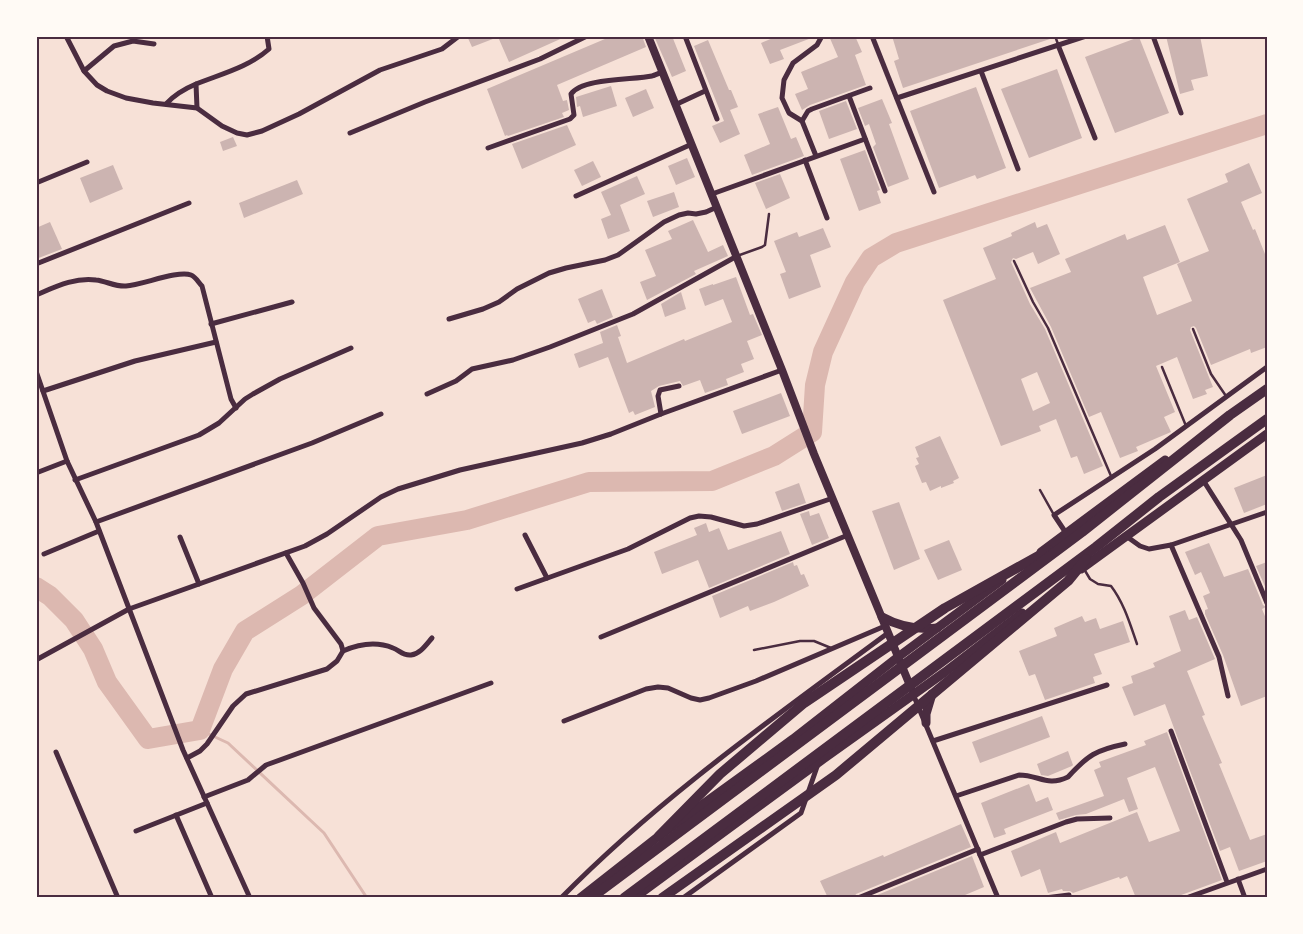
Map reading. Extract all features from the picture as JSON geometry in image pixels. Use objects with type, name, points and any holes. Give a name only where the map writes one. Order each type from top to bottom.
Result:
[{"type":"highway","points":[[580,898],[659,836],[793,739],[898,656],[1175,453],[1267,383]]},
{"type":"highway","points":[[590,898],[1082,532],[1230,415],[1267,389]]},
{"type":"highway","points":[[624,898],[1096,547],[1159,497],[1267,419]]},
{"type":"highway","points":[[634,898],[945,672],[1082,568],[1266,436]]},
{"type":"highway","points":[[659,836],[720,774],[804,703],[945,608],[1082,532]]},
{"type":"highway","points":[[662,898],[836,775],[1068,580],[1096,547]]},
{"type":"highway","points":[[885,625],[914,629],[937,628]]},
{"type":"highway","points":[[926,723],[929,703],[935,687],[945,672]]},
{"type":"main road","points":[[648,36],[677,104],[814,454],[914,694]]},
{"type":"street","points":[[66,36],[84,71],[107,91],[126,98],[198,108],[222,126],[237,133],[247,135],[255,134],[299,114],[380,70],[442,49],[459,36]]},
{"type":"street","points":[[166,104],[182,89],[261,56],[269,50],[267,36]]},
{"type":"street","points":[[350,133],[424,102],[540,59],[587,36]]},
{"type":"street","points":[[685,36],[717,120]]},
{"type":"street","points":[[816,156],[802,121],[789,113],[782,98],[784,80],[793,63],[817,45],[822,36]]},
{"type":"street","points":[[872,36],[934,192]]},
{"type":"street","points":[[897,98],[1086,36]]},
{"type":"street","points":[[1153,36],[1181,113]]},
{"type":"street","points":[[84,71],[114,46],[133,41],[154,44]]},
{"type":"street","points":[[1058,45],[1095,138]]},
{"type":"street","points":[[981,70],[1018,169]]},
{"type":"street","points":[[488,148],[570,119],[574,115],[571,94],[575,90],[601,81],[652,76],[663,72]]},
{"type":"street","points":[[196,84],[198,108]]},
{"type":"street","points":[[802,121],[808,111],[870,88]]},
{"type":"street","points":[[677,104],[705,91]]},
{"type":"street","points":[[849,96],[885,191]]},
{"type":"street","points":[[712,194],[865,138]]},
{"type":"street","points":[[576,196],[692,144]]},
{"type":"street","points":[[805,160],[827,218]]},
{"type":"street","points":[[36,183],[88,162]]},
{"type":"street","points":[[36,264],[189,203]]},
{"type":"street","points":[[449,319],[499,302],[549,273],[606,260],[618,255],[664,222],[679,215],[706,212],[717,207]]},
{"type":"street","points":[[427,394],[456,381],[472,369],[513,360],[633,314],[737,256]]},
{"type":"street","points":[[36,295],[59,285],[79,280],[96,280],[121,287],[176,275],[190,274],[202,286],[231,400],[236,408]]},
{"type":"street","points":[[211,324],[292,302]]},
{"type":"street","points":[[43,391],[135,361],[216,342]]},
{"type":"street","points":[[75,480],[199,435],[219,423],[245,399],[262,389],[352,348]]},
{"type":"street","points":[[1066,533],[1054,515],[1155,449],[1267,368]]},
{"type":"street","points":[[36,660],[129,609],[306,546],[381,497],[398,489],[460,470],[582,443],[782,370]]},
{"type":"street","points":[[36,372],[67,461],[96,522],[174,728],[250,898]]},
{"type":"street","points":[[661,414],[658,396],[660,390],[679,386]]},
{"type":"street","points":[[96,522],[312,443],[381,414]]},
{"type":"street","points":[[36,474],[67,461]]},
{"type":"street","points":[[1203,480],[1241,540],[1267,603]]},
{"type":"street","points":[[517,589],[628,549],[690,518],[699,516],[711,517],[744,526],[757,524],[833,498]]},
{"type":"street","points":[[1126,536],[1140,546],[1149,549],[1171,545],[1267,512]]},
{"type":"street","points":[[44,554],[99,531]]},
{"type":"street","points":[[525,535],[547,578]]},
{"type":"street","points":[[601,637],[848,535]]},
{"type":"street","points":[[180,537],[199,584]]},
{"type":"street","points":[[1171,545],[1219,657],[1228,696]]},
{"type":"street","points":[[286,553],[303,583],[314,608],[341,644],[343,651]]},
{"type":"street","points":[[564,720],[638,692],[658,687],[668,688],[700,700],[709,698],[756,681],[885,625]]},
{"type":"street","points":[[561,898],[672,797],[885,625]]},
{"type":"street","points":[[187,758],[200,751],[207,744],[233,706],[246,694],[327,669],[337,662],[343,651],[354,646],[368,644],[385,645],[408,656],[422,649],[432,638]]},
{"type":"street","points":[[204,797],[248,780],[266,766],[491,683]]},
{"type":"street","points":[[933,741],[1107,686]]},
{"type":"street","points":[[914,694],[998,898]]},
{"type":"street","points":[[1172,731],[1228,882]]},
{"type":"street","points":[[956,796],[1020,775],[1026,775],[1043,781],[1063,780],[1095,752],[1125,744]]},
{"type":"street","points":[[56,752],[118,898]]},
{"type":"street","points":[[683,898],[802,813],[819,762]]},
{"type":"street","points":[[136,831],[207,803]]},
{"type":"street","points":[[176,815],[212,898]]},
{"type":"street","points":[[980,855],[1066,822],[1092,818],[1110,818]]},
{"type":"street","points":[[858,898],[978,849]]},
{"type":"street","points":[[1186,898],[1267,868]]},
{"type":"street","points":[[1238,879],[1246,898]]},
{"type":"street","points":[[1045,898],[1069,895]]},
{"type":"lane","points":[[1055,36],[1058,45]]},
{"type":"lane","points":[[737,256],[765,245],[769,214]]},
{"type":"lane","points":[[1014,261],[1033,302],[1048,328],[1111,478]]},
{"type":"lane","points":[[1193,329],[1211,374],[1226,398]]},
{"type":"lane","points":[[1162,367],[1186,426]]},
{"type":"lane","points":[[1040,490],[1054,515]]},
{"type":"lane","points":[[1082,568],[1090,579],[1098,584],[1110,586],[1116,593],[1122,603],[1137,644]]},
{"type":"lane","points":[[754,650],[800,641],[814,641],[832,649]]},
{"type":"building","points":[[467,36],[567,36],[509,62],[498,37],[472,47]]},
{"type":"building","points":[[612,36],[642,36],[646,47],[557,85],[563,101],[567,100],[569,110],[562,113],[564,117],[505,136],[487,89]]},
{"type":"building","points":[[654,36],[672,36],[686,71],[672,77]]},
{"type":"building","points":[[778,36],[814,37],[780,50],[784,59],[770,64],[761,43]]},
{"type":"building","points":[[829,36],[855,36],[862,52],[855,55],[866,85],[810,105],[802,110],[795,94],[808,89],[801,72],[838,57]]},
{"type":"building","points":[[892,36],[1052,36],[1053,38],[903,88],[894,61],[899,59]]},
{"type":"building","points":[[1166,36],[1200,36],[1208,76],[1191,80],[1194,90],[1180,94]]},
{"type":"building","points":[[1139,37],[1169,113],[1115,133],[1085,57]]},
{"type":"building","points":[[708,40],[738,107],[730,110],[740,134],[720,143],[712,126],[724,121],[694,46]]},
{"type":"building","points":[[1057,69],[1082,138],[1029,158],[1001,89]]},
{"type":"building","points":[[611,86],[617,106],[583,117],[580,106],[577,107],[576,97]]},
{"type":"building","points":[[976,87],[1006,168],[977,179],[975,175],[939,188],[910,111]]},
{"type":"building","points":[[646,89],[654,108],[633,117],[625,98]]},
{"type":"building","points":[[882,99],[892,123],[889,124],[909,179],[888,187],[873,147],[876,144],[869,124],[865,126],[858,108]]},
{"type":"building","points":[[846,101],[857,129],[829,139],[819,111]]},
{"type":"building","points":[[778,107],[791,139],[796,137],[804,156],[752,175],[744,155],[770,144],[758,114]]},
{"type":"building","points":[[567,125],[576,145],[522,169],[512,144]]},
{"type":"building","points":[[233,137],[237,146],[223,151],[220,142]]},
{"type":"building","points":[[865,150],[880,190],[877,191],[881,203],[859,211],[840,159]]},
{"type":"building","points":[[687,158],[695,177],[676,185],[668,166]]},
{"type":"building","points":[[593,161],[601,177],[582,186],[574,170]]},
{"type":"building","points":[[1249,163],[1262,193],[1241,202],[1253,230],[1255,229],[1267,259],[1267,347],[1251,353],[1250,349],[1211,365],[1196,328],[1194,326],[1191,327],[1190,330],[1213,387],[1205,390],[1207,394],[1193,399],[1177,357],[1156,366],[1175,412],[1164,417],[1171,432],[1136,447],[1138,451],[1120,458],[1101,412],[1089,417],[1051,327],[1030,288],[1071,272],[1065,259],[1125,234],[1127,240],[1165,225],[1180,262],[1143,277],[1157,315],[1192,301],[1177,264],[1209,251],[1187,199],[1228,182],[1225,174]]},
{"type":"building","points":[[113,165],[123,189],[90,203],[80,178]]},
{"type":"building","points":[[780,174],[790,198],[766,209],[755,183]]},
{"type":"building","points":[[637,176],[645,194],[620,205],[630,231],[608,239],[601,219],[611,215],[601,192]]},
{"type":"building","points":[[297,180],[303,194],[244,218],[239,203]]},
{"type":"building","points":[[674,192],[679,207],[653,217],[647,201]]},
{"type":"building","points":[[693,220],[708,252],[723,245],[728,256],[694,271],[696,274],[647,300],[640,282],[656,276],[645,250],[672,239],[668,231]]},
{"type":"building","points":[[50,222],[62,249],[36,259],[36,228]]},
{"type":"building","points":[[1035,222],[1037,228],[1047,224],[1060,254],[1038,264],[1033,252],[1016,259],[1013,258],[1011,262],[1030,304],[1045,329],[1103,466],[1084,474],[1077,456],[1071,458],[1056,419],[1039,426],[1041,431],[1001,446],[943,300],[996,279],[983,248],[1012,236],[1011,233]],"holes":[[[1037,372],[1050,403],[1033,411],[1021,379]]]},
{"type":"building","points":[[823,228],[831,247],[810,255],[821,287],[789,299],[780,274],[786,272],[774,241],[797,232],[799,237]]},
{"type":"building","points":[[736,277],[750,315],[753,314],[762,335],[747,341],[754,359],[741,364],[744,372],[726,379],[728,385],[705,393],[700,380],[683,386],[680,381],[659,386],[651,391],[655,407],[635,415],[633,411],[629,413],[608,357],[579,368],[574,354],[603,343],[600,332],[617,325],[621,336],[618,337],[627,363],[684,339],[685,341],[732,322],[723,299],[705,306],[699,289]]},
{"type":"building","points":[[602,289],[613,317],[597,324],[595,320],[588,323],[578,299]]},
{"type":"building","points":[[681,292],[686,309],[665,317],[661,304]]},
{"type":"building","points":[[781,393],[790,416],[742,434],[733,411]]},
{"type":"building","points":[[940,436],[959,478],[953,481],[954,483],[930,491],[926,482],[922,483],[915,466],[919,464],[916,458],[919,457],[915,447]]},
{"type":"building","points":[[1267,475],[1267,504],[1244,513],[1234,488]]},
{"type":"building","points":[[799,483],[806,503],[782,511],[775,492]]},
{"type":"building","points":[[899,502],[920,559],[894,570],[872,511]]},
{"type":"building","points":[[809,511],[810,516],[819,513],[829,538],[812,545],[800,514]]},
{"type":"building","points":[[706,523],[709,532],[719,528],[728,550],[781,531],[790,554],[709,588],[698,560],[662,574],[654,552],[697,535],[694,528]]},
{"type":"building","points":[[949,540],[962,570],[938,580],[924,550]]},
{"type":"building","points":[[1209,543],[1224,577],[1248,569],[1263,605],[1266,607],[1262,609],[1267,621],[1267,696],[1241,706],[1223,655],[1205,614],[1205,610],[1208,609],[1203,596],[1210,593],[1201,572],[1195,575],[1185,552]]},
{"type":"building","points":[[793,562],[794,566],[797,565],[801,575],[804,574],[809,586],[750,611],[748,606],[720,618],[712,596]]},
{"type":"building","points":[[1267,562],[1267,591],[1256,566]]},
{"type":"building","points":[[1185,610],[1189,620],[1197,617],[1215,659],[1187,671],[1205,715],[1202,716],[1222,763],[1219,764],[1250,840],[1267,834],[1267,861],[1239,871],[1230,847],[1220,851],[1165,704],[1134,716],[1122,687],[1133,683],[1131,676],[1155,667],[1153,663],[1181,651],[1169,616]]},
{"type":"building","points":[[1082,616],[1085,622],[1096,618],[1100,629],[1123,621],[1130,642],[1094,654],[1102,674],[1093,677],[1095,683],[1045,700],[1035,674],[1029,676],[1019,651],[1057,636],[1054,628]]},
{"type":"building","points":[[1042,716],[1050,737],[980,763],[972,742]]},
{"type":"building","points":[[1167,732],[1222,880],[1173,898],[1136,898],[1127,876],[1073,893],[1063,891],[1062,889],[1048,893],[1040,869],[1021,877],[1011,851],[1056,832],[1060,843],[1137,812],[1149,842],[1180,831],[1155,767],[1127,778],[1138,809],[1129,812],[1124,799],[1086,814],[1059,820],[1056,813],[1104,796],[1094,770],[1101,767],[1099,762],[1146,745],[1144,741]]},
{"type":"building","points":[[1068,751],[1072,766],[1048,776],[1041,775],[1037,764]]},
{"type":"building","points":[[1029,784],[1036,802],[1048,797],[1053,810],[1004,829],[1006,834],[994,838],[981,803]]},
{"type":"building","points":[[961,824],[971,847],[856,894],[854,898],[828,898],[820,881],[883,855],[884,857]]},
{"type":"building","points":[[972,856],[984,887],[958,898],[870,898]]},
{"type":"waterway","points":[[36,587],[50,596],[74,620],[93,649],[107,682],[148,739],[200,730],[223,669],[245,631],[302,595],[378,536],[467,520],[589,482],[712,481],[774,456],[812,432],[815,385],[823,352],[855,282],[871,258],[896,243],[1267,124]]},
{"type":"waterway","points":[[200,730],[228,743],[324,833],[367,898]]}]
